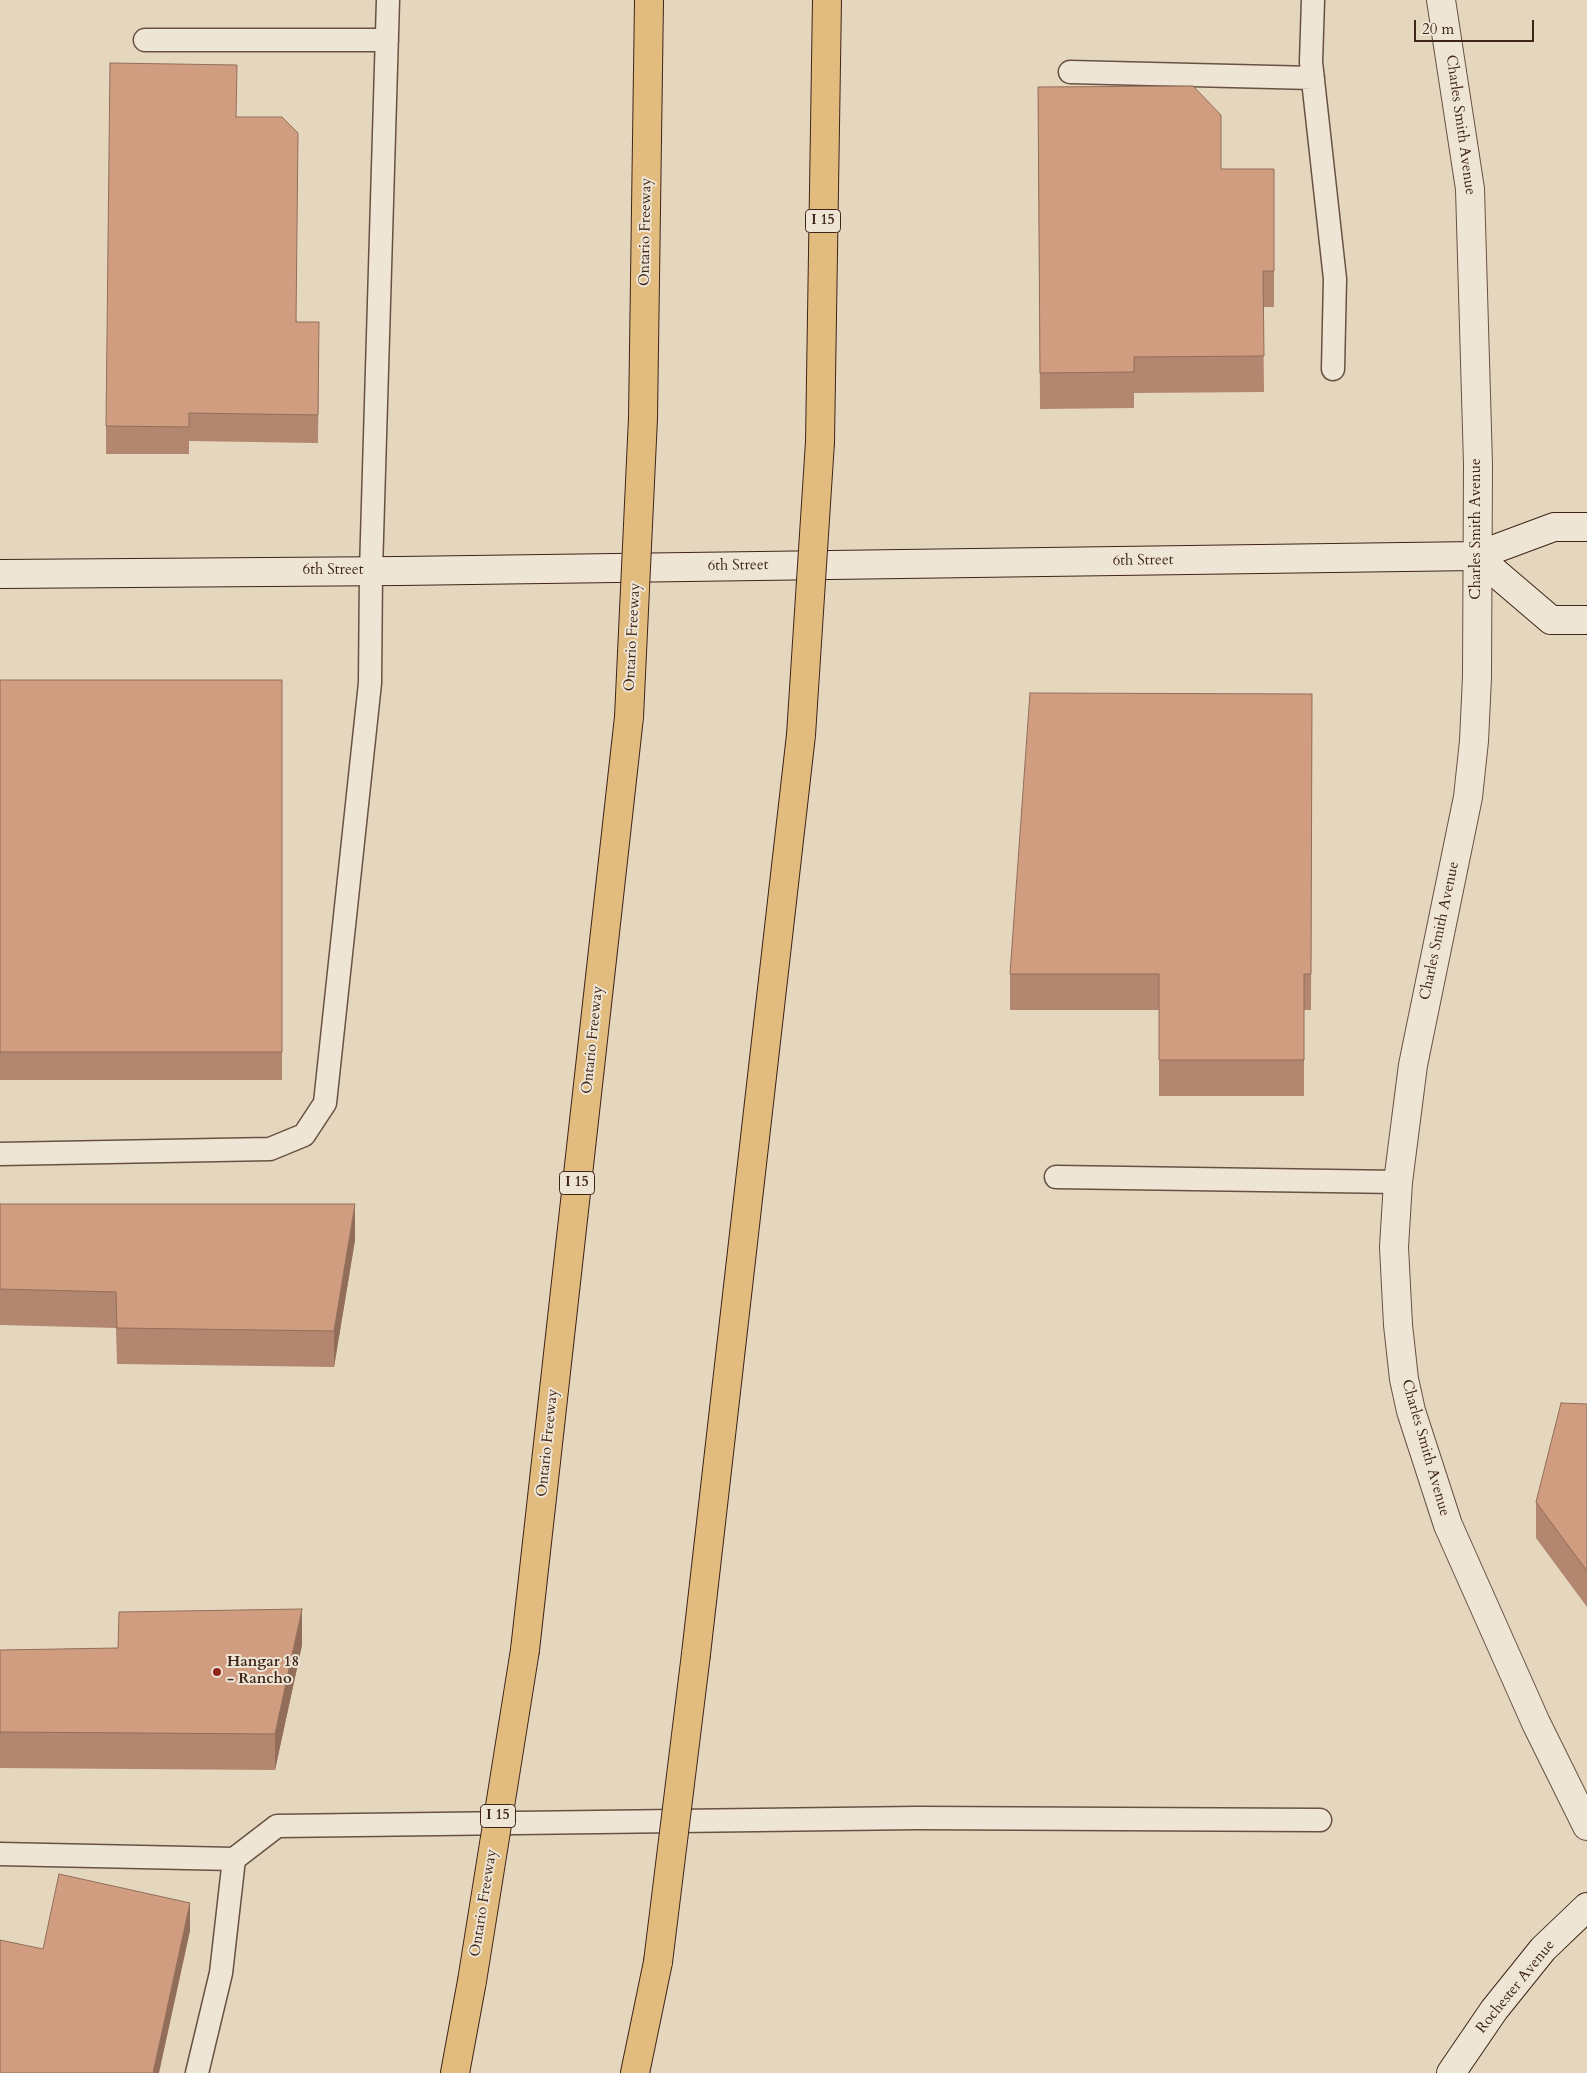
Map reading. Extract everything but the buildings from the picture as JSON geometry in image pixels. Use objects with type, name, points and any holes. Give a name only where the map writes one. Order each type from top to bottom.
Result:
[{"type":"highway","name":"Ontario Freeway","points":[[455,2073],[472,1982],[525,1650],[629,717],[643,418],[649,0]]},
{"type":"highway","name":"I 15","points":[[634,2073],[658,1962],[696,1654],[801,736],[820,442],[827,0]]},
{"type":"street","name":"Charles Smith Avenue","points":[[1441,0],[1470,189],[1478,464],[1476,556],[1477,678],[1474,741],[1468,797],[1413,1065],[1398,1182],[1394,1247],[1398,1325],[1404,1379],[1411,1411],[1448,1525],[1536,1723],[1587,1826]]},
{"type":"street","name":"6th Street","points":[[0,574],[371,571],[1476,556],[1554,527],[1587,527]]},
{"type":"street","points":[[1476,556],[1551,620],[1587,620]]},
{"type":"street","name":"Rochester Avenue","points":[[1451,2073],[1494,2010],[1543,1950],[1587,1906]]},
{"type":"lane","points":[[0,1154],[270,1149],[304,1135],[325,1103],[370,684],[371,571],[388,0]]},
{"type":"lane","points":[[1313,0],[1311,62],[1335,279],[1334,369]]},
{"type":"lane","points":[[145,40],[387,40]]},
{"type":"lane","points":[[1070,72],[1313,78]]},
{"type":"lane","points":[[1056,1177],[1398,1182]]},
{"type":"lane","points":[[0,1854],[234,1859],[277,1826],[917,1818],[1320,1820]]},
{"type":"lane","points":[[198,2073],[221,1973],[234,1859]]},
{"type":"place","name":"Hangar 18 - Rancho","points":[[217,1672]]}]
